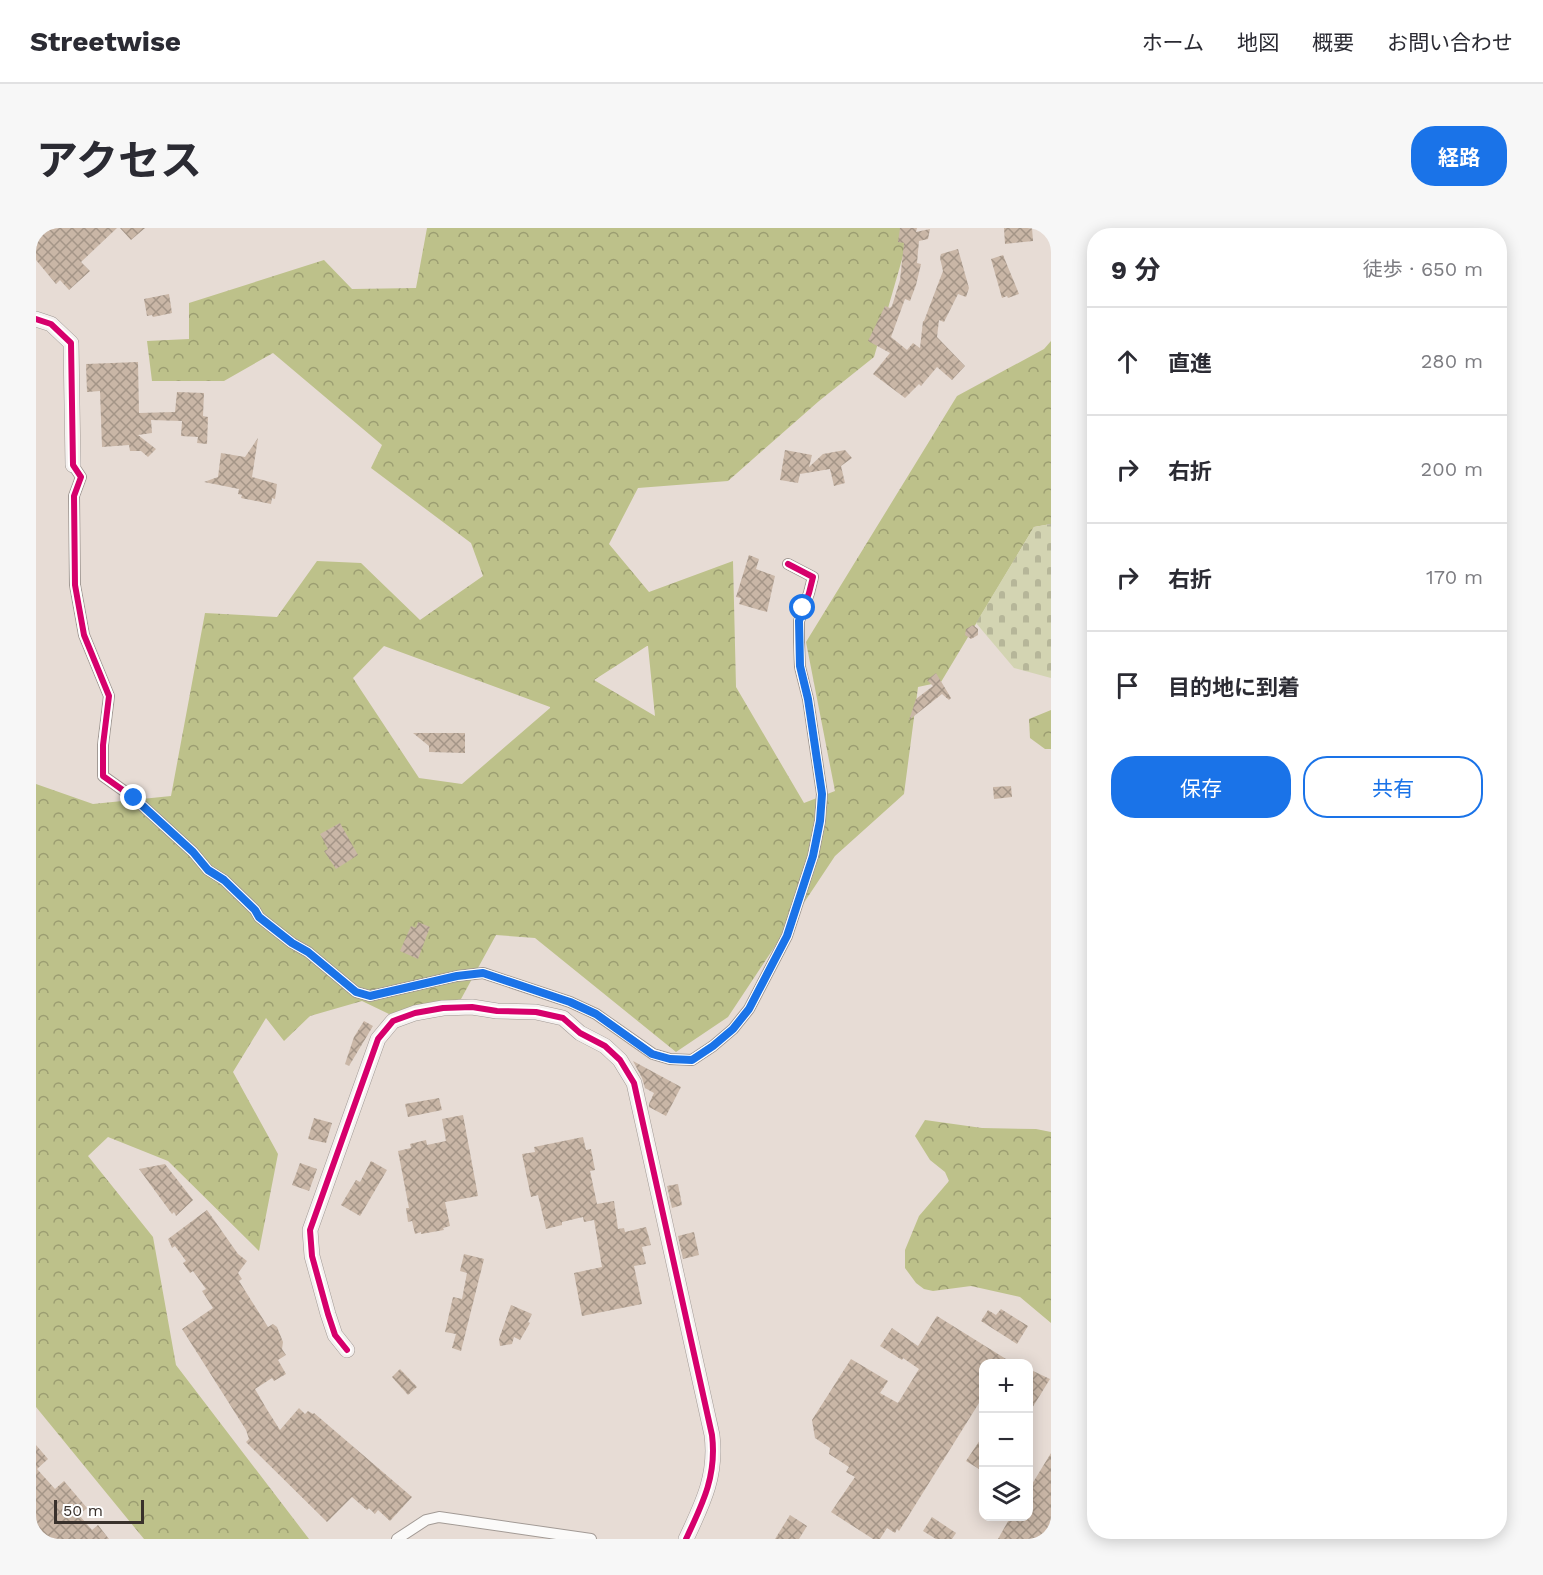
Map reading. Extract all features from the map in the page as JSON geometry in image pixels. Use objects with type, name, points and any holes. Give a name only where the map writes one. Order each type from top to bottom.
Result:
[{"type":"street","points":[[36,319],[51,324],[71,343],[73,465],[81,477],[74,496],[75,585],[84,635],[109,696],[103,745],[103,776],[134,798],[193,852],[208,870],[224,880],[255,910],[259,917],[292,943],[308,952],[356,992],[370,996],[457,976],[483,973],[570,1002],[596,1014],[652,1054],[670,1059],[692,1060],[733,1029],[749,1009],[787,936],[813,856],[820,821],[822,794],[808,699],[800,666],[799,642],[799,621],[813,577],[788,564]]},
{"type":"street","points":[[563,1018],[570,1002]]},
{"type":"street","points":[[347,1350],[335,1335],[328,1314],[312,1256],[310,1230],[378,1039],[393,1021],[415,1013],[443,1008],[472,1007],[497,1011],[536,1012],[563,1018],[580,1033],[605,1046],[620,1060],[634,1083],[712,1435],[714,1454],[711,1477],[703,1503],[686,1539]]},
{"type":"street","points":[[397,1539],[426,1520],[439,1517],[591,1539]]},
{"type":"green space","points":[[427,228],[911,228],[874,357],[819,401],[728,481],[638,488],[609,544],[649,592],[733,561],[736,687],[804,803],[835,791],[806,642],[957,396],[1044,349],[1051,341],[1051,524],[1034,527],[941,682],[918,687],[904,794],[835,856],[728,1017],[676,1052],[535,938],[496,935],[461,999],[389,1014],[362,1001],[310,1016],[284,1041],[266,1018],[233,1072],[278,1154],[259,1251],[168,1161],[108,1137],[88,1156],[153,1237],[176,1365],[309,1539],[144,1539],[36,1407],[36,784],[93,804],[171,796],[205,613],[277,617],[317,561],[361,563],[420,620],[483,576],[471,543],[371,468],[382,445],[273,353],[224,381],[152,381],[147,341],[189,339],[189,303],[324,260],[352,289],[416,288]],"holes":[[[384,646],[550,707],[550,708],[462,784],[419,778],[353,678]],[[648,646],[655,716],[594,680]]]},
{"type":"green space","points":[[1051,524],[1051,678],[1014,668],[976,623],[1034,527]]},
{"type":"green space","points":[[1051,710],[1051,749],[1045,749],[1030,738],[1029,719]]},
{"type":"green space","points":[[925,1120],[982,1128],[1036,1129],[1051,1132],[1051,1323],[1020,1297],[971,1286],[933,1291],[924,1289],[916,1283],[905,1268],[905,1250],[919,1216],[949,1181],[945,1172],[930,1160],[915,1136]]},
{"type":"building","points":[[36,228],[117,228],[81,262],[90,271],[69,290],[60,280],[56,284],[36,260]]},
{"type":"building","points":[[120,228],[145,228],[131,240]]},
{"type":"building","points":[[900,228],[917,228],[916,232],[930,229],[928,239],[919,241],[917,263],[921,264],[916,285],[910,301],[905,299],[891,337],[907,350],[913,343],[920,348],[923,321],[943,271],[941,254],[958,249],[969,288],[966,297],[958,294],[944,322],[939,320],[937,337],[965,366],[952,380],[937,367],[921,386],[919,384],[905,398],[873,374],[890,353],[868,341],[885,306],[890,308],[892,306],[900,280],[904,243],[898,242]]},
{"type":"building","points":[[1004,228],[1032,228],[1033,241],[1005,244]]},
{"type":"building","points":[[1003,255],[1019,294],[1008,298],[1007,296],[1002,298],[991,259]]},
{"type":"building","points":[[169,294],[172,313],[147,316],[144,299]]},
{"type":"building","points":[[138,362],[139,413],[175,412],[177,392],[204,393],[203,416],[208,417],[207,444],[197,443],[198,437],[181,436],[182,421],[151,420],[152,433],[138,435],[156,449],[148,457],[141,451],[130,451],[129,445],[102,447],[100,391],[87,392],[86,364]]},
{"type":"building","points":[[258,438],[252,477],[277,484],[275,499],[272,498],[271,504],[241,498],[242,495],[238,494],[239,489],[204,482],[218,477],[221,453],[245,457]]},
{"type":"building","points":[[785,450],[812,455],[809,467],[823,454],[845,450],[852,458],[841,466],[845,483],[834,486],[830,469],[800,474],[798,483],[780,480]]},
{"type":"building","points":[[749,555],[759,559],[756,569],[775,576],[767,612],[739,604],[741,598],[736,597]]},
{"type":"building","points":[[973,625],[978,629],[978,635],[971,639],[965,635],[966,629]]},
{"type":"building","points":[[936,673],[951,698],[949,700],[942,694],[909,720],[916,699],[933,686],[927,680]]},
{"type":"building","points":[[413,733],[465,733],[465,753],[429,752],[429,746]]},
{"type":"building","points":[[1011,786],[1012,797],[994,799],[993,787]]},
{"type":"building","points":[[340,823],[358,855],[336,869],[324,851],[328,849],[320,834]]},
{"type":"building","points":[[418,922],[430,927],[418,959],[400,951],[411,926],[416,928]]},
{"type":"building","points":[[364,1021],[373,1026],[349,1066],[345,1064],[354,1037]]},
{"type":"building","points":[[633,1061],[681,1087],[666,1116],[649,1107],[654,1093],[645,1088]]},
{"type":"building","points":[[439,1098],[442,1110],[408,1117],[405,1104]]},
{"type":"building","points":[[463,1115],[478,1196],[445,1202],[450,1226],[443,1228],[444,1230],[415,1234],[412,1221],[408,1222],[406,1208],[409,1208],[398,1151],[411,1148],[410,1144],[426,1140],[427,1145],[446,1141],[442,1119]]},
{"type":"building","points":[[314,1118],[332,1123],[326,1143],[308,1139]]},
{"type":"building","points":[[583,1137],[586,1150],[591,1149],[595,1170],[590,1171],[597,1204],[614,1201],[618,1229],[624,1228],[625,1232],[646,1227],[651,1245],[642,1247],[646,1264],[634,1266],[642,1304],[582,1316],[574,1273],[602,1267],[594,1220],[584,1222],[583,1217],[546,1229],[538,1195],[531,1197],[522,1154],[535,1152],[534,1147]]},
{"type":"building","points":[[371,1161],[387,1170],[360,1216],[341,1205],[356,1180],[360,1182]]},
{"type":"building","points":[[300,1163],[317,1169],[309,1191],[292,1185]]},
{"type":"building","points":[[165,1164],[193,1200],[176,1216],[174,1212],[172,1214],[139,1169]]},
{"type":"building","points":[[678,1184],[682,1205],[672,1208],[667,1186]]},
{"type":"building","points":[[207,1210],[238,1254],[247,1261],[238,1273],[242,1279],[239,1281],[268,1327],[273,1324],[277,1327],[283,1342],[282,1349],[286,1355],[278,1360],[286,1374],[274,1381],[272,1378],[255,1389],[266,1408],[280,1430],[299,1408],[305,1414],[308,1411],[314,1413],[412,1497],[390,1521],[378,1510],[375,1514],[369,1508],[367,1510],[352,1497],[327,1522],[246,1442],[249,1439],[246,1430],[182,1329],[213,1308],[202,1291],[206,1289],[193,1271],[190,1273],[183,1263],[186,1261],[175,1246],[172,1248],[168,1239]]},
{"type":"building","points":[[694,1232],[699,1255],[683,1259],[678,1236]]},
{"type":"building","points":[[464,1254],[484,1259],[461,1351],[452,1348],[456,1334],[445,1332],[453,1297],[462,1299],[467,1273],[460,1271]]},
{"type":"building","points":[[511,1305],[532,1314],[528,1322],[530,1323],[520,1340],[514,1337],[512,1344],[500,1346],[499,1339]]},
{"type":"building","points":[[1001,1309],[1028,1326],[1017,1344],[981,1321],[988,1310],[996,1315]]},
{"type":"building","points":[[937,1316],[1006,1359],[979,1359],[979,1403],[899,1531],[897,1529],[895,1533],[887,1528],[880,1539],[873,1539],[831,1512],[855,1477],[846,1472],[849,1467],[829,1454],[830,1448],[815,1438],[812,1420],[851,1359],[888,1381],[880,1393],[898,1403],[919,1369],[880,1346],[892,1328],[918,1346]]},
{"type":"building","points":[[400,1369],[417,1387],[408,1395],[392,1377]]},
{"type":"building","points":[[1033,1371],[1050,1379],[1033,1407]]},
{"type":"building","points":[[979,1442],[979,1469],[966,1461]]},
{"type":"building","points":[[36,1445],[48,1459],[37,1469],[55,1489],[64,1481],[87,1508],[79,1515],[92,1530],[98,1525],[109,1539],[39,1539],[36,1536]]},
{"type":"building","points":[[1051,1453],[1051,1539],[998,1539],[1008,1521],[1033,1521],[1033,1482]]},
{"type":"building","points":[[790,1515],[807,1526],[799,1539],[775,1539]]},
{"type":"building","points":[[932,1517],[956,1533],[952,1539],[936,1539],[923,1531]]},
{"type":"cycle path","points":[[36,319],[51,324],[71,343],[73,465],[81,477],[74,496],[75,585],[84,635],[109,696],[103,745],[103,776],[134,798],[193,852],[208,870],[224,880],[255,910],[259,917],[292,943],[308,952],[356,992],[370,996],[457,976],[483,973],[570,1002],[596,1014],[653,1054],[670,1059],[692,1060],[733,1029],[749,1009],[787,936],[813,856],[820,821],[822,794],[808,699],[800,667],[799,642],[799,621],[813,577],[788,564]]},
{"type":"cycle path","points":[[347,1350],[335,1335],[328,1314],[312,1256],[310,1230],[378,1039],[393,1021],[415,1013],[443,1008],[472,1007],[497,1011],[536,1012],[563,1018],[580,1033],[605,1046],[620,1060],[634,1083],[712,1435],[710,1476],[703,1501],[686,1539]]},
{"type":"route","points":[[134,798],[193,852],[208,870],[224,880],[255,910],[259,917],[292,943],[308,952],[356,992],[370,996],[457,976],[483,973],[563,998],[596,1014],[652,1054],[670,1059],[692,1060],[733,1029],[749,1009],[787,936],[813,856],[820,821],[822,794],[808,699],[800,666],[799,621],[803,608]]}]
